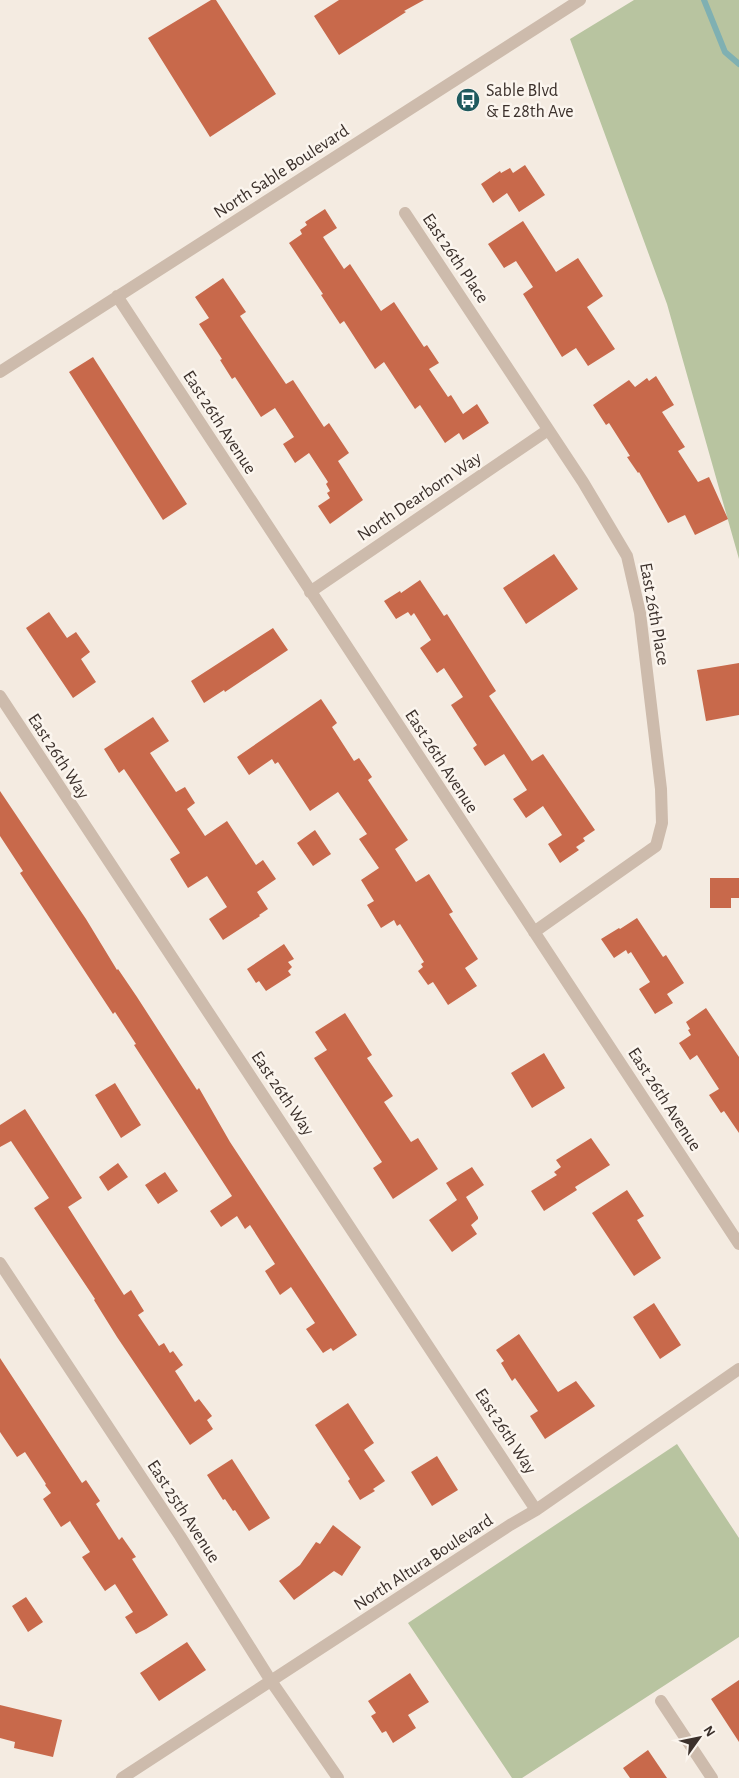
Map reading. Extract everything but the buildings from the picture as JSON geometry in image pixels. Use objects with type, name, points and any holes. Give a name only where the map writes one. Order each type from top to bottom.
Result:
[{"type":"street","name":"North Sable Boulevard","points":[[0,372],[576,1]]},
{"type":"street","name":"East 26th Place","points":[[405,213],[583,482],[627,556],[640,613],[661,789],[662,823],[656,846],[534,932]]},
{"type":"street","name":"East 26th Avenue","points":[[117,296],[739,1244]]},
{"type":"street","name":"North Dearborn Way","points":[[310,592],[548,430]]},
{"type":"street","name":"East 26th Way","points":[[0,696],[536,1510]]},
{"type":"street","name":"East 25th Avenue","points":[[0,1263],[180,1536],[271,1680],[338,1778]]},
{"type":"street","name":"North Altura Boulevard","points":[[122,1778],[536,1510],[739,1369]]},
{"type":"street","points":[[661,1701],[712,1778]]},
{"type":"green space","points":[[634,0],[739,0],[739,559],[667,304],[570,39]]},
{"type":"green space","points":[[677,1444],[739,1538],[739,1637],[522,1778],[512,1778],[408,1623]]},
{"type":"waterway","points":[[704,0],[725,52],[739,64]]},
{"type":"place","name":"Sable Blvd & E 28th Ave","points":[[468,100]]}]
